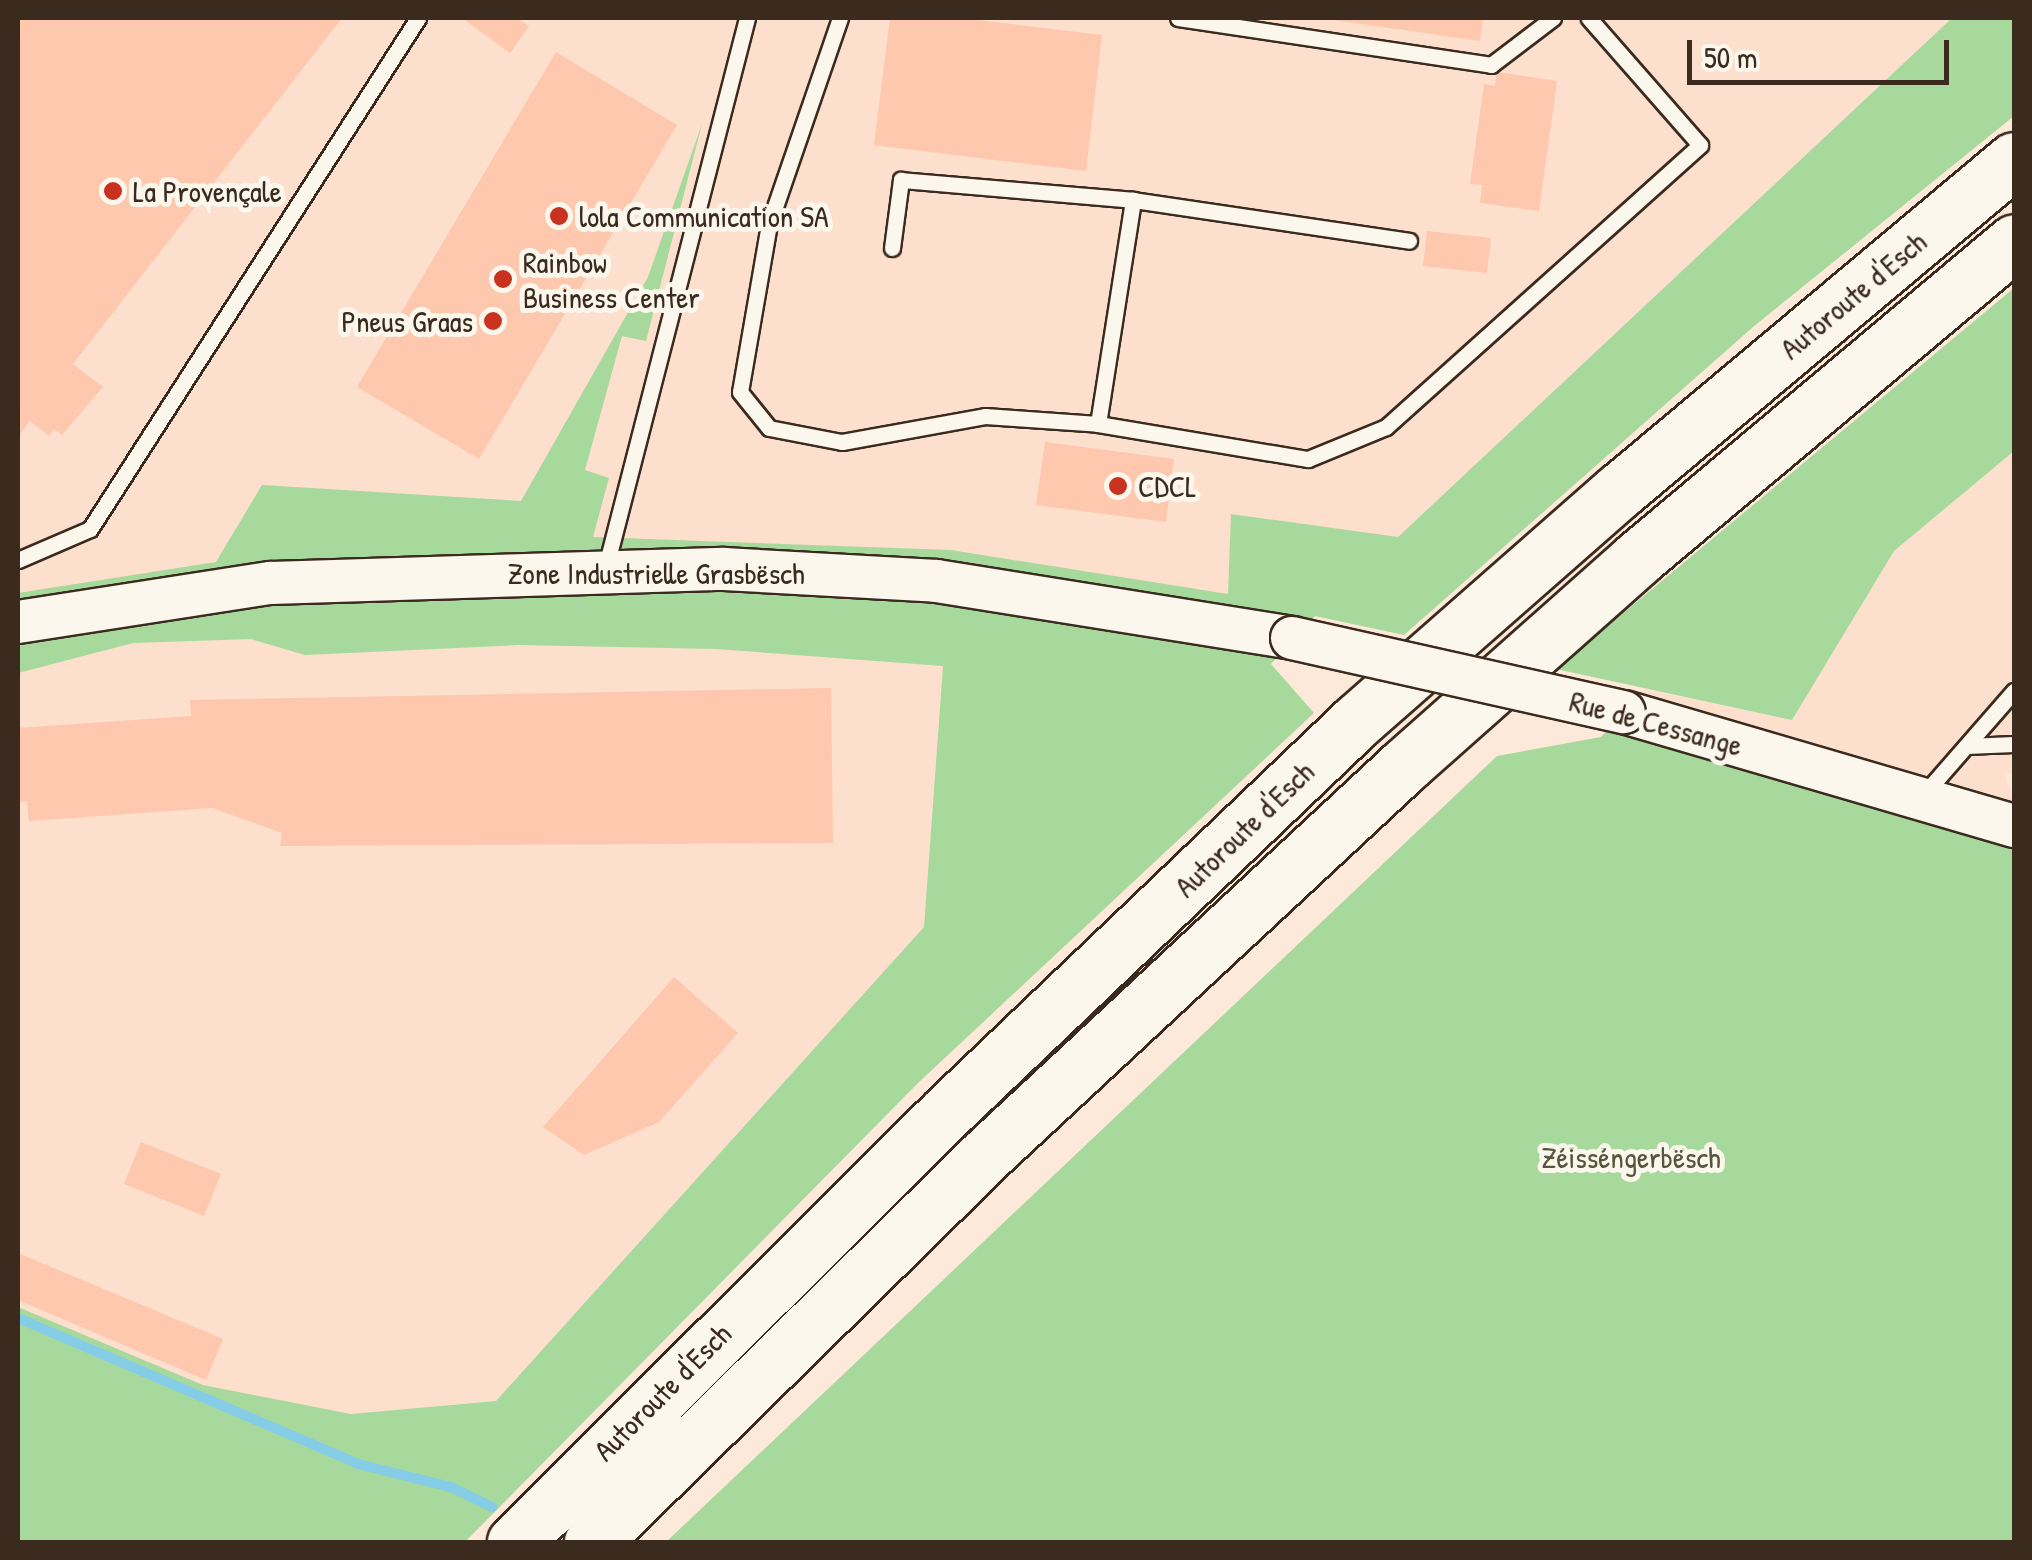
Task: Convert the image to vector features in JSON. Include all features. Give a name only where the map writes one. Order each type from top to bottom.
[{"type":"highway","name":"Autoroute d'Esch","points":[[514,1542],[834,1222],[1357,721],[1619,491],[2014,160]]},
{"type":"highway","name":"Autoroute d'Esch","points":[[592,1542],[989,1152],[1404,766],[1638,558],[2014,242]]},
{"type":"main road","name":"Zone Industrielle Grasbësch","points":[[18,622],[272,583],[724,569],[937,582],[1292,638]]},
{"type":"main road","name":"Rue de Cessange","points":[[1292,638],[1624,712],[2014,826]]},
{"type":"lane","points":[[18,560],[90,529],[418,18]]},
{"type":"lane","points":[[605,570],[747,18]]},
{"type":"lane","points":[[840,18],[768,224],[740,392],[769,428],[842,442],[985,416],[1098,424],[1308,459],[1386,428],[1700,146],[1589,18]]},
{"type":"lane","points":[[1178,18],[1491,66],[1553,18]]},
{"type":"lane","points":[[892,248],[900,180],[1133,200],[1409,241]]},
{"type":"lane","points":[[1098,424],[1133,200]]},
{"type":"lane","points":[[1921,797],[2014,691]]},
{"type":"lane","points":[[1966,746],[2014,744]]},
{"type":"shaded area","points":[[18,18],[1952,18],[1398,537],[1232,514],[1228,594],[951,550],[924,927],[496,1401],[351,1414],[203,1385],[18,1307]]},
{"type":"shaded area","points":[[2014,451],[2014,773],[2004,774],[2014,798],[2014,826],[1624,712],[1645,689],[1792,720],[1894,551]]},
{"type":"green space","points":[[1952,18],[2014,18],[2014,116],[1753,327],[1404,635],[1315,616],[1271,664],[1314,713],[918,1083],[465,1542],[18,1542],[18,1307],[203,1385],[351,1414],[496,1401],[924,927],[943,666],[717,649],[519,645],[305,655],[251,639],[133,643],[18,673],[18,593],[216,562],[262,485],[521,501],[648,277],[702,124],[646,341],[622,336],[585,470],[609,478],[593,537],[951,550],[1228,594],[1231,514],[1398,537]]},
{"type":"green space","points":[[2014,288],[2014,451],[1894,551],[1792,720],[1556,669]]},
{"type":"green space","name":"Zéisséngerbësch","points":[[1624,712],[2014,826],[2014,1542],[666,1542],[1497,756],[1601,737]]},
{"type":"building","name":"La Provençale","points":[[18,18],[342,18],[73,364],[103,387],[62,435],[54,429],[49,436],[30,421],[18,436]]},
{"type":"building","points":[[462,18],[517,18],[529,26],[510,53]]},
{"type":"building","points":[[890,18],[961,18],[1102,35],[1086,171],[874,145]]},
{"type":"building","points":[[1320,18],[1483,18],[1480,41]]},
{"type":"building","name":"Rainbow Business Center","points":[[556,52],[677,125],[479,459],[357,387]]},
{"type":"building","points":[[1497,72],[1557,81],[1539,211],[1480,203],[1482,185],[1470,184],[1484,84],[1495,86]]},
{"type":"building","points":[[1427,231],[1491,238],[1487,273],[1423,266]]},
{"type":"building","points":[[1045,442],[1174,459],[1166,522],[1036,505]]},
{"type":"building","points":[[831,688],[833,843],[280,846],[282,833],[212,808],[29,821],[27,801],[18,802],[18,728],[191,716],[190,700]]},
{"type":"building","points":[[674,977],[738,1033],[659,1122],[584,1155],[543,1127]]},
{"type":"building","points":[[141,1142],[221,1174],[204,1216],[124,1184]]},
{"type":"building","points":[[18,1253],[223,1339],[206,1380],[18,1300]]},
{"type":"waterway","points":[[18,1318],[358,1464],[451,1487],[492,1507]]},
{"type":"place","name":"La Provençale","points":[[113,191]]},
{"type":"place","name":"lola Communication SA","points":[[559,216]]},
{"type":"place","name":"Rainbow Business Center","points":[[503,279]]},
{"type":"place","name":"Pneus Graas","points":[[493,321]]},
{"type":"place","name":"CDCL","points":[[1118,486]]}]
